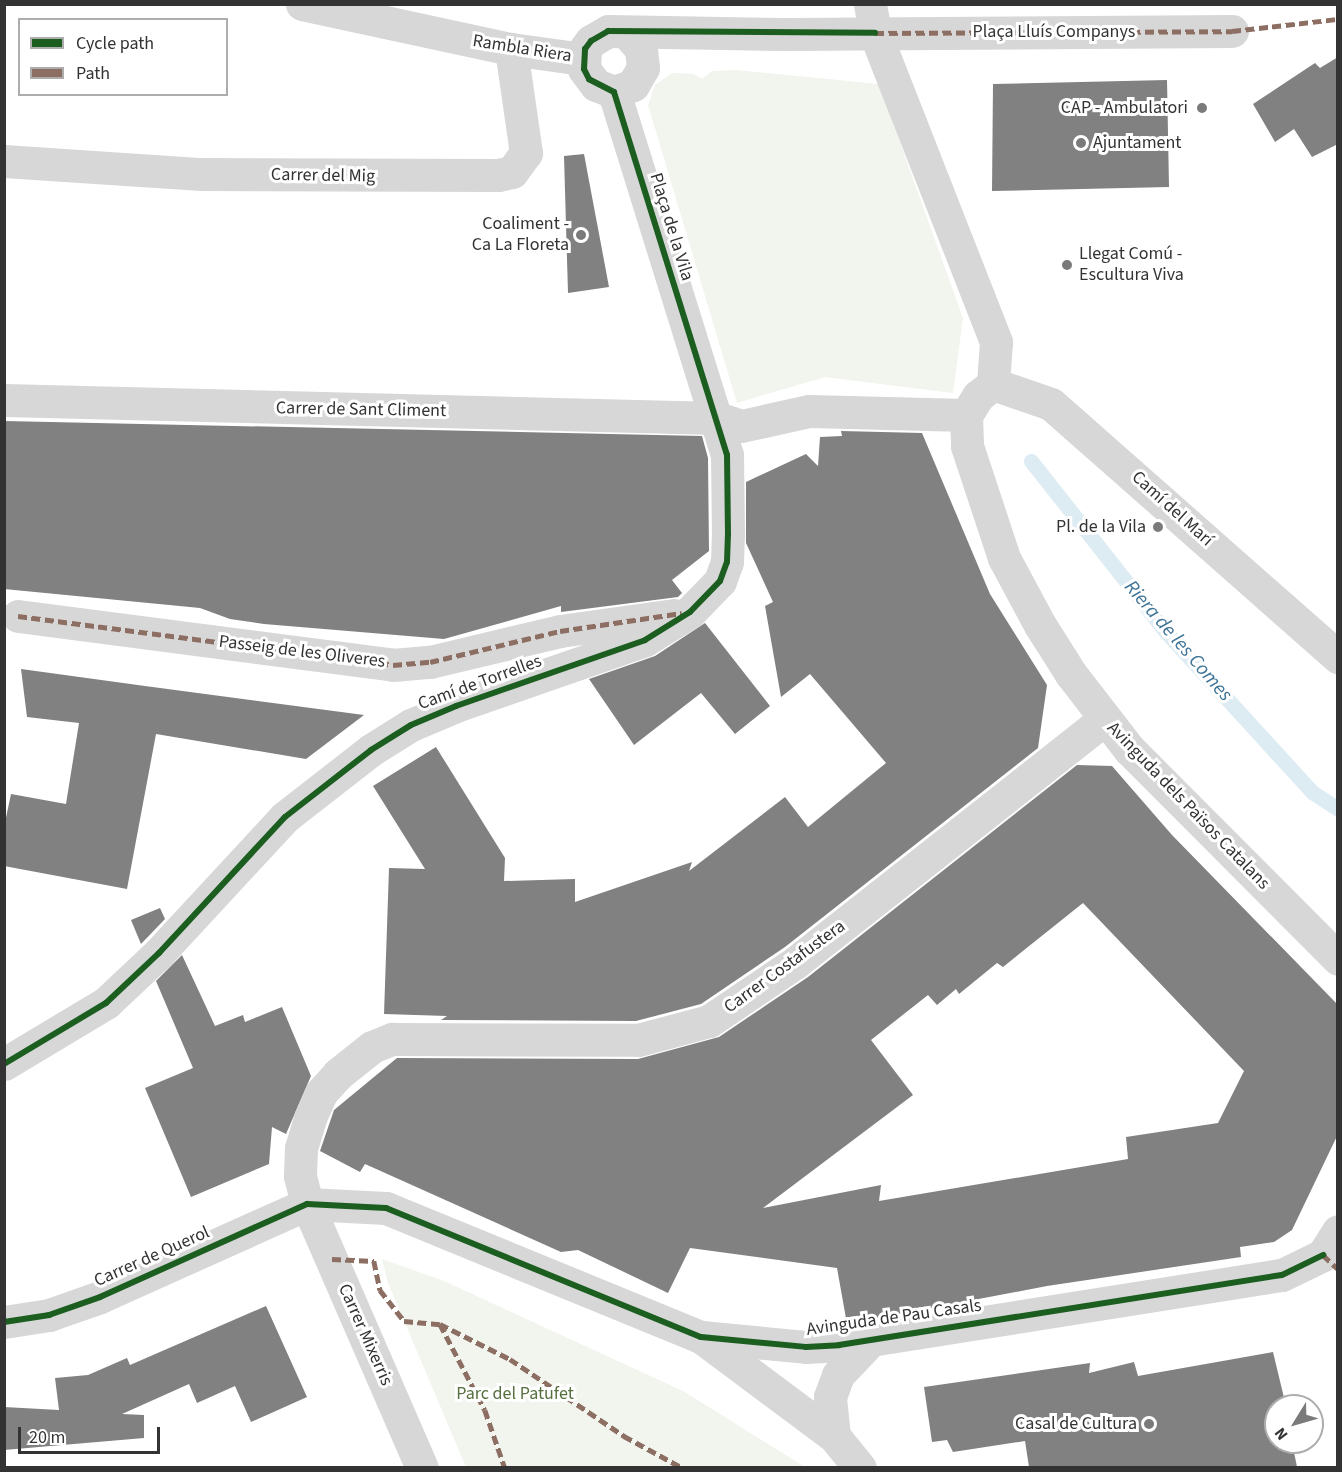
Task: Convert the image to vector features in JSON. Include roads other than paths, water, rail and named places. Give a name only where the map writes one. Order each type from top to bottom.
[{"type":"street","name":"Rambla Riera","points":[[302,4],[512,49],[584,59],[585,49],[599,34],[608,31],[628,34],[872,19]]},
{"type":"street","name":"Plaça Lluís Companys","points":[[872,19],[1232,31]]},
{"type":"street","points":[[717,418],[741,426],[809,411],[966,415],[978,396],[993,384],[996,342],[872,19]]},
{"type":"street","points":[[584,59],[589,79],[614,92],[633,85],[643,68],[641,49],[628,34]]},
{"type":"street","name":"Carrer del Mig","points":[[4,161],[202,174],[498,176],[512,172],[526,153],[512,49]]},
{"type":"street","name":"Plaça de la Vila","points":[[614,92],[717,418]]},
{"type":"street","name":"Camí del Marí","points":[[993,384],[1051,404],[1338,657]]},
{"type":"street","name":"Carrer de Sant Climent","points":[[4,400],[717,418]]},
{"type":"street","name":"Avinguda dels Països Catalans","points":[[966,415],[967,446],[1004,558],[1040,625],[1104,720],[1129,749],[1338,959]]},
{"type":"street","name":"Camí de Torrelles","points":[[4,1064],[106,1003],[159,953],[285,818],[371,750],[420,721],[645,640],[690,612],[720,581],[727,562],[729,478],[717,418]]},
{"type":"street","name":"Passeig de les Oliveres","points":[[18,616],[393,664],[430,662],[560,631],[690,612]]},
{"type":"street","name":"Carrer Costafustera","points":[[307,1204],[300,1176],[301,1148],[309,1118],[321,1093],[353,1059],[372,1047],[392,1039],[423,1037],[638,1040],[709,1021],[796,962],[1104,720]]},
{"type":"street","name":"Carrer de Querol","points":[[4,1322],[48,1315],[100,1297],[307,1204]]},
{"type":"street","name":"Avinguda de Pau Casals","points":[[307,1204],[386,1208],[700,1337],[806,1347],[872,1339],[1282,1275],[1333,1252]]},
{"type":"street","name":"Carrer Mixerris","points":[[307,1204],[422,1467]]},
{"type":"street","points":[[700,1337],[834,1436],[860,1467]]},
{"type":"street","points":[[834,1436],[830,1397],[838,1375],[872,1339]]},
{"type":"waterway","name":"Riera de les Comes","points":[[1031,461],[1166,632],[1312,792],[1338,809]]},
{"type":"place","name":"CAP - Ambulatori","points":[[1202,108]]},
{"type":"place","name":"Ajuntament","points":[[1081,143]]},
{"type":"place","name":"Coaliment - Ca La Floreta","points":[[581,235]]},
{"type":"place","name":"Llegat Comú - Escultura Viva","points":[[1067,265]]},
{"type":"place","name":"Pl. de la Vila","points":[[1158,527]]},
{"type":"place","name":"Casal de Cultura","points":[[1149,1424]]},
{"type":"park label","name":"Parc del Patufet","points":[[515,1394]]}]
